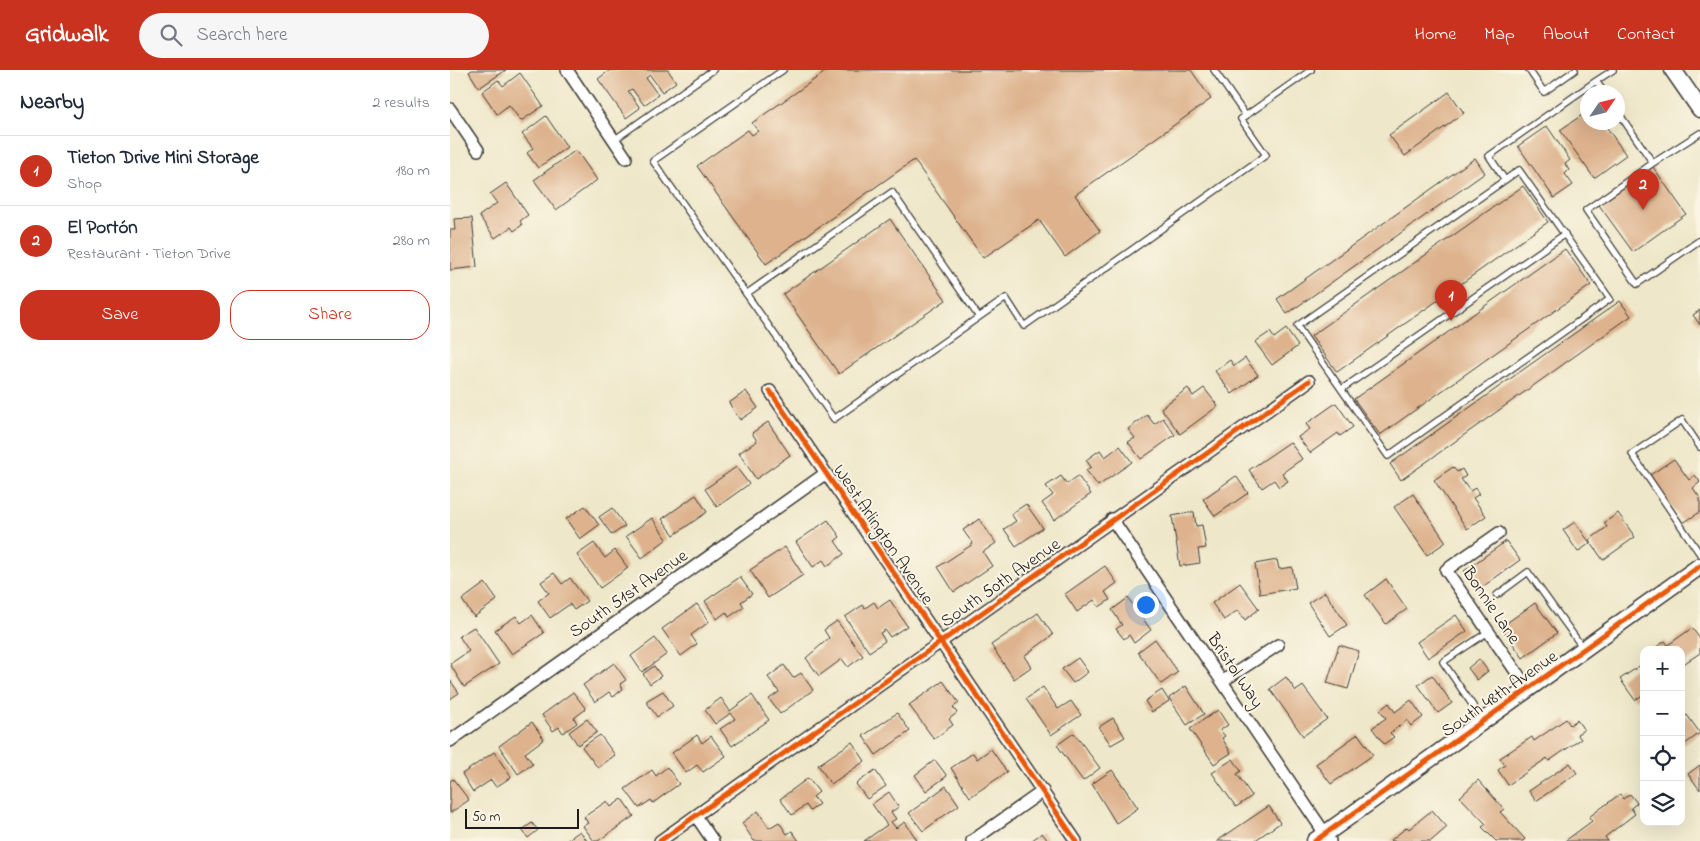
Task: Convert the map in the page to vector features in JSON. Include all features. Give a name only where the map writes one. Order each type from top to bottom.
[{"type":"street","points":[[566,70],[626,158]]},
{"type":"street","points":[[1673,70],[1700,109]]},
{"type":"street","points":[[450,108],[478,150]]},
{"type":"street","name":"South 50th Avenue","points":[[660,841],[1309,381]]},
{"type":"street","name":"West Arlington Avenue","points":[[770,391],[1076,841]]},
{"type":"street","name":"South 51st Avenue","points":[[450,741],[826,473]]},
{"type":"street","name":"Bristol Way","points":[[1112,519],[1223,681],[1324,839]]},
{"type":"street","name":"Bonnie Lane","points":[[1500,533],[1446,570],[1528,690]]},
{"type":"street","name":"South 48th Avenue","points":[[1324,839],[1700,566]]},
{"type":"street","points":[[1223,681],[1278,645]]},
{"type":"street","points":[[972,841],[1042,791]]},
{"type":"street","points":[[696,816],[713,841]]},
{"type":"lane","points":[[614,140],[713,70]]},
{"type":"lane","points":[[783,70],[653,161],[834,419],[1006,298],[1024,326],[1266,155],[1241,119],[1311,70]]},
{"type":"lane","points":[[1214,70],[1246,116]]},
{"type":"lane","points":[[1529,70],[1544,92],[1575,70]]},
{"type":"lane","points":[[1506,180],[1489,156],[1613,70]]},
{"type":"lane","points":[[1596,81],[1599,85]]},
{"type":"lane","points":[[1625,122],[1652,163]]},
{"type":"lane","points":[[1700,133],[1652,163],[1586,210],[1637,284],[1700,240]]},
{"type":"lane","points":[[1519,170],[1565,234],[1610,299],[1388,456],[1297,326],[1519,170]]},
{"type":"lane","points":[[746,294],[892,192],[980,317]]},
{"type":"lane","points":[[1342,389],[1565,234]]},
{"type":"lane","points":[[1700,447],[1682,420],[1632,454],[1700,554]]},
{"type":"lane","points":[[1497,595],[1528,572],[1584,649]]},
{"type":"lane","points":[[1484,721],[1444,662],[1488,632]]},
{"type":"building","points":[[472,70],[506,70],[479,88],[469,72]]},
{"type":"building","points":[[610,70],[668,70],[676,82],[662,92],[650,75],[646,78],[658,95],[644,105],[632,89],[628,91],[640,108],[626,118],[598,79]]},
{"type":"building","points":[[828,70],[1191,70],[1211,99],[1075,195],[1100,231],[1065,257],[1039,220],[983,258],[914,160],[766,264],[697,166],[748,130],[752,135],[758,131],[752,123]]},
{"type":"building","points":[[520,73],[543,106],[521,121],[509,105],[497,114],[482,92],[498,80],[503,86]]},
{"type":"building","points":[[1449,92],[1464,113],[1405,156],[1389,135]]},
{"type":"building","points":[[546,116],[567,147],[538,168],[527,153],[533,148],[522,134]]},
{"type":"building","points":[[1580,116],[1580,130],[1609,130],[1626,155],[1594,178],[1560,130]]},
{"type":"building","points":[[1547,126],[1570,160],[1565,164],[1569,170],[1565,174],[1573,185],[1554,198],[1518,146]]},
{"type":"building","points":[[576,150],[597,180],[556,210],[534,180]]},
{"type":"building","points":[[1475,158],[1485,173],[1287,314],[1277,299]]},
{"type":"building","points":[[1653,167],[1686,214],[1633,252],[1599,205]]},
{"type":"building","points":[[506,183],[528,215],[520,221],[522,225],[514,231],[511,227],[495,238],[479,216],[497,203],[490,194]]},
{"type":"building","points":[[1523,186],[1548,222],[1337,372],[1311,336]]},
{"type":"building","points":[[472,218],[477,267],[450,270],[450,230],[455,230],[454,219]]},
{"type":"building","points":[[890,219],[946,300],[839,374],[783,294]]},
{"type":"building","points":[[1565,249],[1591,285],[1380,435],[1354,399]]},
{"type":"building","points":[[1620,301],[1631,316],[1401,480],[1390,464]]},
{"type":"building","points":[[1700,310],[1700,325],[1693,315]]},
{"type":"building","points":[[1286,329],[1298,346],[1272,365],[1255,342],[1270,332],[1274,338]]},
{"type":"building","points":[[1245,358],[1258,375],[1232,394],[1215,371],[1230,360],[1234,366]]},
{"type":"building","points":[[1188,388],[1193,396],[1204,388],[1218,406],[1180,434],[1161,408]]},
{"type":"building","points":[[746,391],[758,408],[740,420],[729,403]]},
{"type":"building","points":[[1336,403],[1353,427],[1340,436],[1338,433],[1310,453],[1298,437],[1310,429],[1306,424]]},
{"type":"building","points":[[1147,415],[1154,424],[1163,418],[1175,435],[1141,459],[1128,442],[1135,438],[1128,429]]},
{"type":"building","points":[[768,422],[790,455],[756,479],[739,453],[757,441],[752,433]]},
{"type":"building","points":[[1290,442],[1302,459],[1282,473],[1288,481],[1279,487],[1274,480],[1262,488],[1249,470]]},
{"type":"building","points":[[1120,446],[1132,462],[1098,486],[1086,470],[1091,467],[1086,460],[1100,450],[1105,457]]},
{"type":"building","points":[[1674,459],[1689,480],[1695,475],[1700,482],[1693,488],[1700,498],[1700,512],[1683,523],[1650,475]]},
{"type":"building","points":[[736,467],[749,484],[717,507],[705,489]]},
{"type":"building","points":[[1453,467],[1457,472],[1462,469],[1466,476],[1461,479],[1470,491],[1475,488],[1479,494],[1473,498],[1486,516],[1467,529],[1434,480]]},
{"type":"building","points":[[1061,476],[1067,484],[1078,476],[1091,494],[1054,520],[1042,503],[1053,495],[1046,486]]},
{"type":"building","points":[[1236,476],[1248,493],[1215,516],[1203,499]]},
{"type":"building","points":[[1413,494],[1446,542],[1427,555],[1394,507]]},
{"type":"building","points":[[696,495],[707,512],[674,535],[662,519]]},
{"type":"building","points":[[1026,504],[1043,528],[1016,546],[1004,529],[1016,521],[1011,514]]},
{"type":"building","points":[[585,506],[599,525],[580,539],[566,519]]},
{"type":"building","points":[[612,508],[625,526],[612,535],[599,517]]},
{"type":"building","points":[[1194,512],[1196,526],[1202,525],[1206,548],[1198,549],[1200,563],[1180,566],[1172,516]]},
{"type":"building","points":[[1618,513],[1635,537],[1603,560],[1589,540],[1607,527],[1604,523]]},
{"type":"building","points":[[652,518],[667,539],[642,558],[626,536]]},
{"type":"building","points":[[979,519],[996,543],[983,552],[992,566],[954,592],[938,567],[973,544],[963,530]]},
{"type":"building","points":[[828,520],[840,537],[835,541],[844,554],[827,566],[823,560],[813,567],[796,542]]},
{"type":"building","points":[[1575,522],[1590,543],[1578,552],[1563,530]]},
{"type":"building","points":[[1506,541],[1520,560],[1478,590],[1464,571]]},
{"type":"building","points":[[594,543],[605,558],[615,550],[628,568],[600,588],[577,555]]},
{"type":"building","points":[[785,547],[803,575],[768,598],[750,570]]},
{"type":"building","points":[[1277,560],[1279,569],[1292,567],[1296,588],[1260,594],[1255,564]]},
{"type":"building","points":[[1105,566],[1117,583],[1105,592],[1110,600],[1099,607],[1094,600],[1077,612],[1065,594]]},
{"type":"building","points":[[554,573],[562,584],[570,578],[587,601],[574,610],[570,604],[550,618],[538,601],[549,593],[541,582]]},
{"type":"building","points":[[740,577],[752,594],[741,602],[744,607],[729,617],[726,612],[717,619],[705,601]]},
{"type":"building","points":[[1386,579],[1407,609],[1386,624],[1365,595]]},
{"type":"building","points":[[485,583],[497,600],[474,617],[462,600]]},
{"type":"building","points":[[1240,583],[1259,609],[1245,620],[1238,610],[1224,620],[1212,603]]},
{"type":"building","points":[[1325,592],[1347,625],[1330,636],[1308,603]]},
{"type":"building","points":[[1128,598],[1151,630],[1134,643],[1129,635],[1124,639],[1116,629],[1122,625],[1112,610]]},
{"type":"building","points":[[890,600],[907,626],[890,637],[885,630],[880,633],[885,641],[869,652],[845,617],[863,605],[865,608],[874,602],[878,608]]},
{"type":"building","points":[[1535,603],[1557,633],[1523,658],[1501,627]]},
{"type":"building","points":[[697,604],[709,622],[691,635],[697,644],[681,656],[662,629]]},
{"type":"building","points":[[1038,613],[1053,635],[1024,656],[1031,667],[1014,679],[991,645]]},
{"type":"building","points":[[532,615],[544,633],[512,654],[495,630],[516,616],[521,623]]},
{"type":"building","points":[[1456,615],[1467,631],[1428,658],[1417,642]]},
{"type":"building","points":[[837,621],[863,656],[848,667],[842,659],[819,676],[806,658],[829,638],[824,630]]},
{"type":"building","points":[[474,627],[499,664],[464,687],[450,664],[469,651],[459,636]]},
{"type":"building","points":[[1692,628],[1700,639],[1700,653],[1685,663],[1685,646],[1658,646],[1665,641],[1668,645]]},
{"type":"building","points":[[655,638],[667,654],[642,672],[631,656]]},
{"type":"building","points":[[1155,639],[1178,672],[1161,684],[1138,652]]},
{"type":"building","points":[[1339,645],[1359,651],[1348,689],[1327,683]]},
{"type":"building","points":[[1078,658],[1088,672],[1073,683],[1062,669]]},
{"type":"building","points":[[1479,659],[1488,671],[1477,680],[1468,668]]},
{"type":"building","points":[[614,663],[626,680],[620,684],[623,689],[613,697],[609,692],[595,702],[583,685]]},
{"type":"building","points":[[784,665],[793,678],[801,673],[813,690],[780,714],[769,699],[779,692],[768,677]]},
{"type":"building","points":[[654,666],[661,676],[650,684],[643,674]]},
{"type":"building","points":[[1640,666],[1640,697],[1635,700],[1620,679]]},
{"type":"building","points":[[1432,675],[1452,703],[1438,713],[1418,685]]},
{"type":"building","points":[[1286,677],[1296,691],[1303,686],[1327,719],[1303,736],[1270,689]]},
{"type":"building","points":[[450,680],[459,693],[450,699]]},
{"type":"building","points":[[943,681],[959,703],[953,707],[957,713],[949,719],[953,725],[934,739],[909,705]]},
{"type":"building","points":[[1186,686],[1204,714],[1187,725],[1169,698]]},
{"type":"building","points":[[1043,687],[1058,709],[1071,701],[1081,715],[1051,735],[1026,699]]},
{"type":"building","points":[[1162,690],[1169,701],[1152,712],[1145,701]]},
{"type":"building","points":[[663,691],[673,706],[657,717],[646,701]]},
{"type":"building","points":[[573,692],[586,709],[574,718],[577,723],[563,733],[559,727],[553,731],[542,715]]},
{"type":"building","points":[[752,695],[769,720],[732,746],[720,729],[735,719],[731,713],[715,724],[705,710],[721,698],[730,711]]},
{"type":"building","points":[[1411,700],[1423,717],[1411,726],[1407,720],[1390,733],[1394,737],[1384,744],[1372,728],[1386,718],[1380,710],[1389,703],[1395,712]]},
{"type":"building","points":[[1218,710],[1228,725],[1220,730],[1225,736],[1222,738],[1231,753],[1214,764],[1190,729]]},
{"type":"building","points":[[897,713],[910,731],[876,755],[863,736]]},
{"type":"building","points":[[1687,715],[1700,733],[1685,744],[1685,716]]},
{"type":"building","points":[[1113,718],[1125,737],[1111,745],[1099,727]]},
{"type":"building","points":[[587,719],[597,732],[578,745],[569,732]]},
{"type":"building","points":[[1566,719],[1570,725],[1577,720],[1584,730],[1577,734],[1581,739],[1549,761],[1547,758],[1508,785],[1498,770],[1505,765],[1500,758],[1532,737],[1534,741]]},
{"type":"building","points":[[532,722],[544,739],[525,753],[533,764],[518,774],[499,746]]},
{"type":"building","points":[[1074,733],[1100,768],[1083,781],[1057,745]]},
{"type":"building","points":[[1358,734],[1373,755],[1331,784],[1316,764]]},
{"type":"building","points":[[600,735],[615,755],[598,768],[582,747]]},
{"type":"building","points":[[697,735],[702,743],[711,736],[726,756],[703,772],[697,765],[686,773],[672,753]]},
{"type":"building","points":[[852,742],[865,761],[831,784],[818,765]]},
{"type":"building","points":[[991,749],[1007,772],[970,797],[951,768],[973,753],[977,759]]},
{"type":"building","points":[[494,752],[511,777],[496,787],[491,780],[473,792],[462,774]]},
{"type":"building","points":[[1233,759],[1241,771],[1237,774],[1252,796],[1236,807],[1212,773]]},
{"type":"building","points":[[935,760],[947,776],[926,791],[915,775]]},
{"type":"building","points":[[1570,763],[1577,773],[1536,801],[1529,791]]},
{"type":"building","points":[[1700,765],[1700,790],[1688,774]]},
{"type":"building","points":[[667,767],[679,784],[653,803],[651,800],[639,808],[625,789],[652,770],[656,776]]},
{"type":"building","points":[[875,770],[886,786],[867,799],[856,784]]},
{"type":"building","points":[[1112,770],[1138,808],[1116,823],[1092,784]]},
{"type":"building","points":[[808,778],[819,792],[813,797],[819,804],[810,811],[806,805],[792,815],[780,799]]},
{"type":"building","points":[[453,779],[469,800],[450,813],[450,781]]},
{"type":"building","points":[[1478,780],[1504,809],[1500,812],[1525,839],[1523,841],[1496,841],[1482,827],[1486,824],[1460,797]]},
{"type":"building","points":[[946,786],[959,805],[923,831],[909,813]]},
{"type":"building","points":[[889,792],[899,807],[891,812],[896,819],[891,822],[896,828],[905,822],[916,841],[864,841],[887,825],[872,804]]},
{"type":"building","points":[[1620,794],[1623,799],[1630,794],[1637,803],[1631,808],[1635,814],[1605,837],[1608,841],[1565,841],[1592,821],[1589,817]]},
{"type":"building","points":[[622,799],[634,816],[598,841],[594,841],[583,826],[588,823],[584,817],[607,801],[611,807]]},
{"type":"building","points":[[1269,806],[1280,823],[1254,841],[1217,841]]},
{"type":"building","points":[[1432,810],[1447,827],[1431,841],[1390,841],[1407,827],[1409,829]]},
{"type":"building","points":[[758,811],[769,828],[779,822],[787,834],[792,831],[799,841],[754,841],[742,823]]},
{"type":"building","points":[[532,823],[538,830],[528,838],[522,830]]},
{"type":"building","points":[[580,831],[587,841],[566,841]]},
{"type":"building","points":[[1042,833],[1048,841],[1031,841]]},
{"type":"cycle path","points":[[660,841],[1309,381]]},
{"type":"cycle path","points":[[770,391],[1076,841]]},
{"type":"cycle path","points":[[1315,841],[1700,566]]},
{"type":"place","name":"El Portón","points":[[1643,210]]},
{"type":"place","name":"Tieton Drive Mini Storage","points":[[1451,321]]}]
